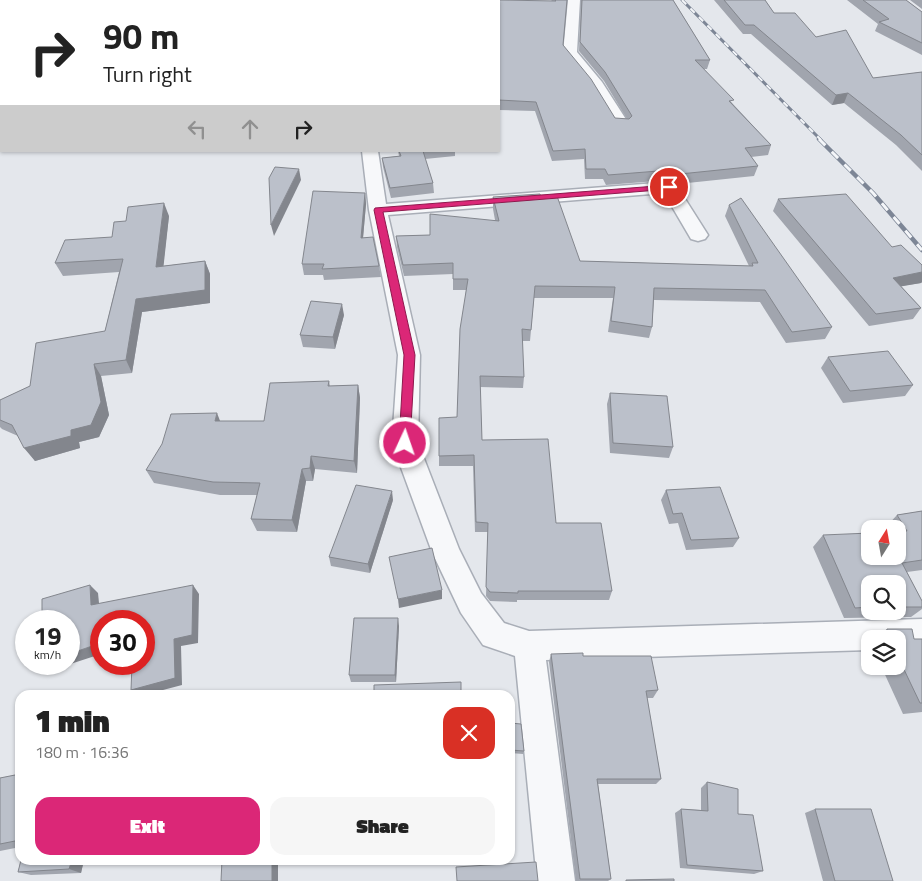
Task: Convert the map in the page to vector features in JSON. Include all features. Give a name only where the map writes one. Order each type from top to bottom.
[{"type":"street","points":[[574,0],[570,53],[597,85],[621,124]]},
{"type":"street","points":[[370,152],[378,210],[409,355],[405,443],[446,552],[471,603],[494,635],[529,646],[922,634]]},
{"type":"street","points":[[378,210],[669,187],[698,235]]},
{"type":"street","points":[[529,646],[556,881]]},
{"type":"building","points":[[500,0],[567,0],[563,45],[591,79],[615,118],[629,119],[632,116],[605,72],[580,42],[582,0],[673,0],[710,60],[695,60],[734,100],[729,101],[771,145],[745,148],[758,166],[680,174],[671,170],[608,175],[605,169],[586,169],[585,149],[553,151],[536,102],[500,100]]},
{"type":"building","points":[[724,0],[765,0],[774,13],[795,13],[816,37],[846,30],[873,78],[922,72],[922,155],[901,135],[848,93],[836,95],[754,25],[745,25]]},
{"type":"building","points":[[863,0],[906,0],[922,12],[922,43],[879,22],[889,19]]},
{"type":"building","points":[[399,152],[423,152],[433,183],[390,188],[382,158],[401,156]]},
{"type":"building","points":[[275,167],[299,169],[271,225],[269,178]]},
{"type":"building","points":[[313,191],[365,193],[361,238],[373,237],[379,266],[322,269],[324,264],[302,264]]},
{"type":"building","points":[[540,194],[541,197],[557,196],[580,261],[753,266],[752,263],[758,263],[729,205],[741,198],[832,327],[792,332],[765,290],[654,288],[652,327],[611,321],[615,287],[535,286],[531,330],[522,329],[524,377],[480,376],[482,440],[548,439],[556,523],[601,523],[612,591],[518,591],[518,593],[490,592],[486,587],[488,523],[476,522],[474,455],[439,456],[439,418],[457,417],[460,329],[468,279],[453,279],[453,263],[403,265],[396,236],[430,235],[430,214],[499,221],[493,197]]},
{"type":"building","points":[[846,194],[892,247],[901,245],[922,265],[922,272],[893,278],[921,308],[876,314],[778,199]]},
{"type":"building","points":[[164,203],[156,267],[205,261],[205,290],[136,299],[126,360],[94,364],[101,402],[91,425],[71,430],[71,436],[24,448],[12,425],[0,420],[0,400],[30,386],[36,343],[105,331],[123,259],[55,263],[65,240],[112,237],[114,222],[126,221],[128,207]]},
{"type":"building","points":[[311,301],[342,304],[333,337],[300,335]]},
{"type":"building","points":[[888,351],[913,385],[850,391],[828,357]]},
{"type":"building","points":[[329,381],[328,386],[358,385],[354,461],[311,456],[310,468],[302,469],[292,520],[251,519],[260,483],[213,482],[146,470],[162,444],[171,414],[217,413],[215,421],[264,421],[270,383]]},
{"type":"building","points":[[610,393],[667,396],[673,447],[613,443]]},
{"type":"building","points":[[356,485],[392,491],[368,564],[329,557]]},
{"type":"building","points":[[720,487],[739,538],[691,540],[682,513],[673,514],[666,490]]},
{"type":"building","points":[[922,511],[922,560],[906,562],[906,520],[900,520],[897,515]]},
{"type":"building","points":[[861,533],[861,565],[903,565],[922,601],[922,607],[906,607],[906,575],[861,575],[861,608],[855,608],[823,535]]},
{"type":"building","points":[[432,548],[442,590],[398,599],[389,557]]},
{"type":"building","points":[[90,585],[91,605],[193,585],[192,635],[174,639],[175,678],[131,690],[132,675],[155,675],[155,610],[90,610],[90,647],[80,650],[80,610],[42,610],[42,599]]},
{"type":"building","points":[[354,618],[398,618],[395,675],[349,675]]},
{"type":"building","points":[[912,629],[914,639],[922,639],[922,703],[920,703],[906,674],[906,630],[887,630]]},
{"type":"building","points":[[583,653],[583,656],[651,656],[658,690],[646,691],[661,779],[597,779],[611,879],[580,879],[551,654]]},
{"type":"building","points":[[461,682],[461,690],[374,690],[374,685]]},
{"type":"building","points":[[515,723],[521,724],[524,751],[515,750]]},
{"type":"building","points":[[15,775],[15,841],[0,844],[0,778]]},
{"type":"building","points":[[707,782],[738,789],[738,814],[753,815],[763,871],[687,865],[681,809],[708,811]]},
{"type":"building","points":[[815,809],[871,809],[893,881],[835,881]]},
{"type":"building","points":[[536,862],[538,881],[457,881],[456,867],[515,865],[515,863]]},
{"type":"building","points":[[20,865],[70,865],[69,869],[18,872]]},
{"type":"building","points":[[222,865],[272,865],[272,881],[221,881]]},
{"type":"building","points":[[674,879],[674,881],[626,881],[626,880]]},
{"type":"railway","points":[[682,0],[821,140]]},
{"type":"railway","points":[[819,139],[873,193],[922,250]]},
{"type":"route","points":[[405,443],[409,355],[378,210],[669,187]]}]
